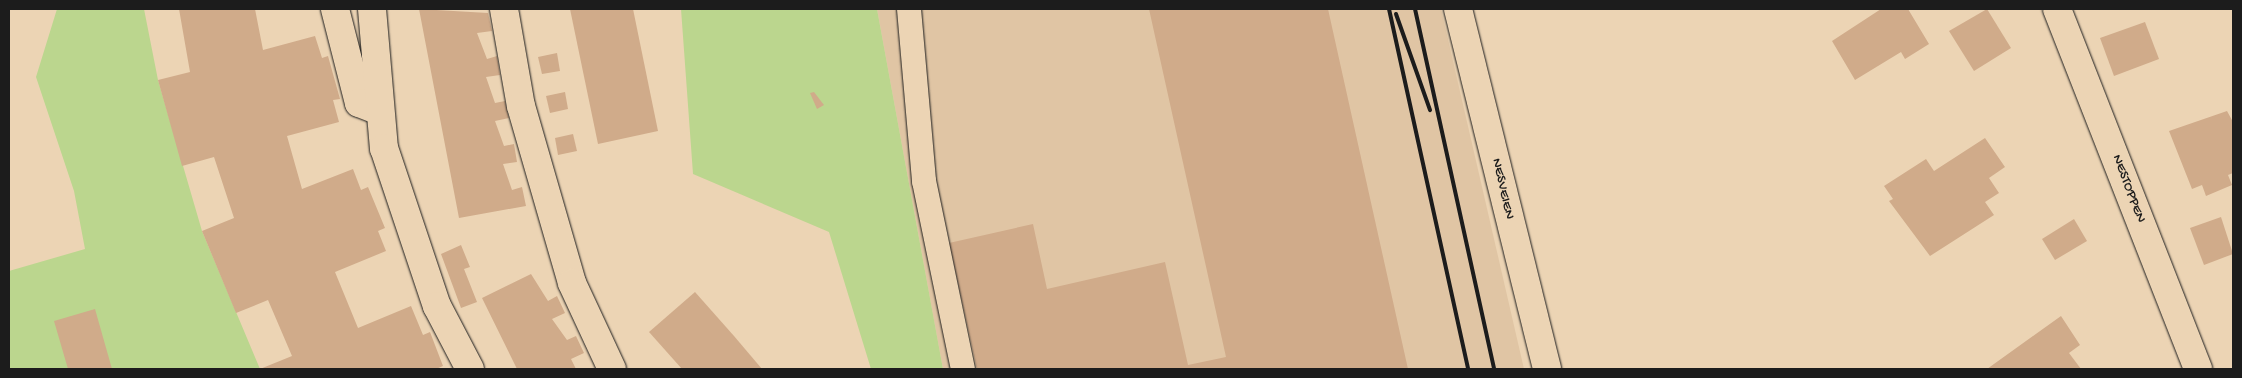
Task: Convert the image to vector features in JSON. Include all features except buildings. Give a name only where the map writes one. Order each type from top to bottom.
[{"type":"street","points":[[335,9],[359,103],[380,111]]},
{"type":"street","points":[[372,9],[384,148],[437,306],[470,369]]},
{"type":"street","points":[[504,9],[521,106],[572,283],[612,369]]},
{"type":"street","name":"NESVEIEN","points":[[1458,9],[1547,369]]},
{"type":"street","name":"NESTOPPEN","points":[[2056,9],[2198,369]]},
{"type":"lane","points":[[909,9],[924,181],[963,369]]},
{"type":"shaded area","points":[[877,9],[1441,9],[1524,369],[943,369]]},
{"type":"green space","points":[[57,9],[144,9],[158,80],[202,231],[260,369],[9,369],[9,271],[85,249],[74,191],[36,77]]},
{"type":"green space","points":[[681,9],[877,9],[943,369],[871,369],[829,232],[693,174]]},
{"type":"railway","points":[[1389,9],[1468,369]]},
{"type":"railway","points":[[1415,9],[1494,369]]},
{"type":"railway","points":[[1396,14],[1430,110]]}]
